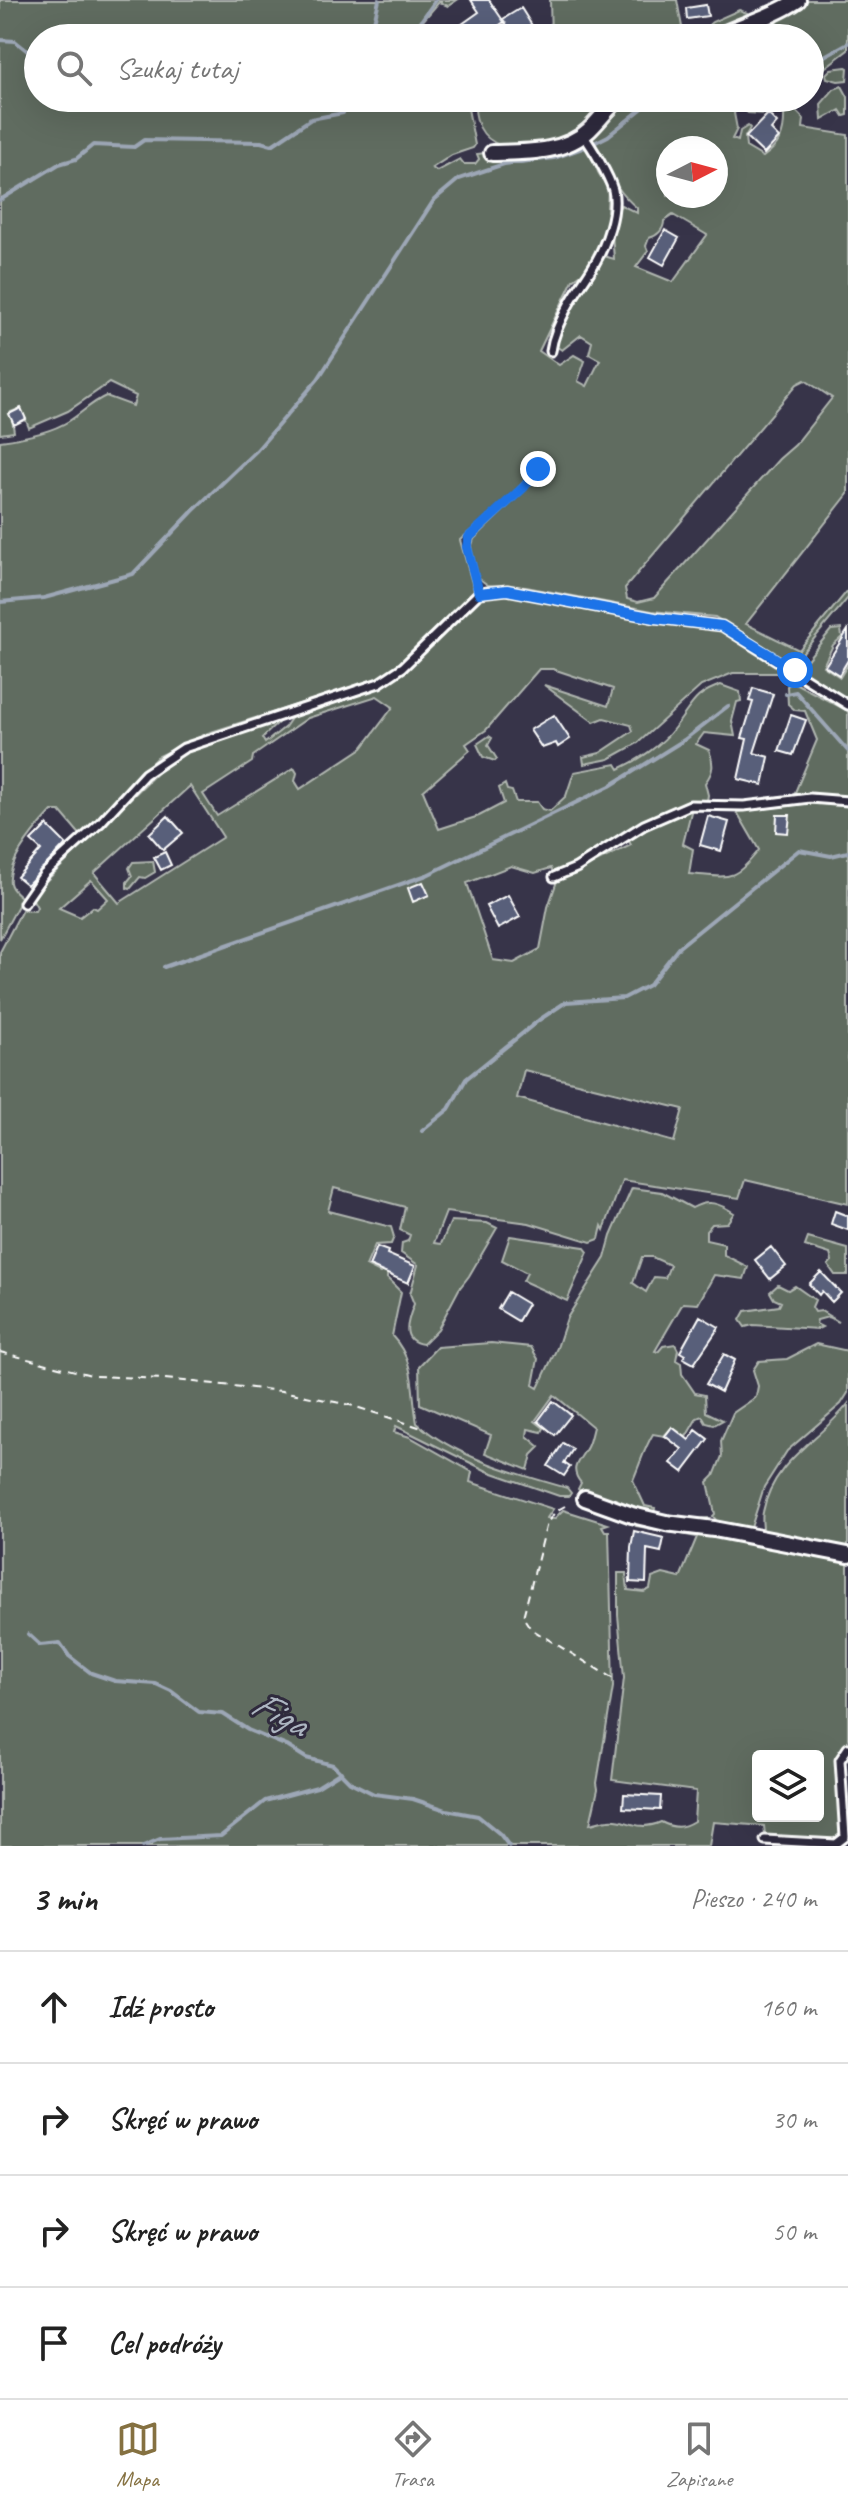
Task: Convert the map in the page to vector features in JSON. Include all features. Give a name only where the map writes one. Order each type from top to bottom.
[{"type":"street","points":[[743,24],[787,8],[798,0]]},
{"type":"street","points":[[492,153],[558,147],[583,135],[606,112]]},
{"type":"street","points":[[585,1498],[666,1523],[714,1529],[848,1555]]},
{"type":"lane","points":[[551,351],[552,339],[574,291],[595,263],[606,239],[612,213],[613,191],[594,150],[583,135]]},
{"type":"lane","points":[[24,903],[44,874],[100,823],[145,774],[184,748],[379,683],[403,667],[479,593],[507,590],[655,618],[722,626],[848,705]]},
{"type":"lane","points":[[554,877],[576,868],[644,825],[690,805],[744,806],[810,798],[848,801]]},
{"type":"lane","points":[[765,1840],[836,1844],[843,1840],[840,1760],[848,1748]]},
{"type":"path","points":[[479,593],[467,547],[469,537],[524,487],[538,469],[549,475]]},
{"type":"path","points":[[0,1352],[95,1376],[165,1379],[282,1391],[350,1405],[425,1429]]},
{"type":"path","points":[[565,1506],[556,1511],[547,1523],[523,1617],[531,1629],[617,1681]]},
{"type":"green space","points":[[0,0],[457,0],[448,6],[439,2],[422,24],[24,24],[24,112],[469,112],[475,145],[432,168],[437,171],[460,159],[464,164],[475,164],[479,159],[477,154],[581,141],[588,144],[608,189],[607,211],[610,212],[600,249],[587,270],[573,280],[539,351],[559,365],[574,355],[585,361],[578,381],[587,386],[600,360],[589,354],[592,342],[581,335],[562,350],[557,347],[568,313],[604,256],[614,259],[612,231],[617,211],[621,205],[637,213],[637,208],[620,190],[588,137],[613,112],[735,112],[737,129],[732,139],[738,141],[740,131],[748,126],[746,147],[763,157],[780,138],[786,112],[797,112],[804,119],[803,128],[848,135],[848,494],[746,624],[799,650],[848,590],[848,598],[793,664],[715,617],[652,611],[526,587],[488,585],[478,578],[471,548],[474,539],[538,477],[550,481],[554,472],[537,462],[513,495],[460,540],[474,590],[393,669],[375,680],[208,733],[157,757],[82,837],[60,811],[52,811],[25,844],[13,865],[11,885],[22,898],[0,939],[0,441],[53,429],[106,396],[133,406],[136,396],[109,383],[68,411],[29,428],[21,408],[11,412],[14,432],[0,434]],"holes":[[[673,215],[707,235],[673,282],[636,267],[648,251],[649,238],[660,232],[664,221]],[[805,380],[832,398],[795,445],[654,598],[638,602],[627,599],[625,588],[797,384]]]},
{"type":"green space","points":[[550,0],[677,0],[681,24],[551,24]]},
{"type":"green space","points":[[806,0],[848,0],[848,50],[824,68],[824,24],[756,24]]},
{"type":"green space","points":[[739,10],[750,14],[730,24],[710,24]]},
{"type":"green space","points":[[846,67],[847,80],[827,78],[826,74],[831,69]]},
{"type":"green space","points":[[842,86],[848,97],[848,115],[844,116],[840,110],[822,120],[824,101],[834,89]]},
{"type":"green space","points":[[476,112],[602,112],[579,133],[527,148],[495,143],[484,134]]},
{"type":"green space","points":[[503,592],[720,628],[789,670],[787,673],[733,673],[701,686],[638,743],[609,759],[584,764],[583,757],[600,753],[633,731],[631,725],[604,718],[594,722],[544,685],[608,706],[613,689],[553,669],[539,669],[486,730],[466,744],[470,750],[423,791],[439,829],[479,816],[504,803],[499,788],[505,784],[516,802],[537,802],[542,809],[550,811],[566,796],[574,772],[616,764],[619,769],[650,751],[664,740],[704,692],[721,685],[740,692],[741,701],[737,702],[732,721],[735,736],[704,733],[696,744],[709,750],[712,759],[712,771],[705,783],[707,801],[690,803],[554,874],[551,868],[535,873],[511,866],[467,883],[493,960],[514,963],[540,949],[548,907],[557,881],[631,845],[629,841],[668,816],[692,808],[683,844],[693,849],[689,874],[729,876],[743,868],[759,850],[737,812],[810,803],[848,803],[848,1204],[745,1180],[739,1198],[622,1180],[604,1230],[602,1226],[599,1239],[591,1242],[529,1223],[446,1212],[434,1243],[441,1244],[451,1221],[487,1223],[497,1228],[438,1329],[423,1344],[411,1339],[407,1329],[414,1304],[410,1294],[418,1265],[401,1253],[402,1243],[408,1241],[410,1235],[400,1230],[405,1207],[334,1188],[328,1211],[391,1227],[394,1237],[391,1244],[375,1245],[366,1266],[380,1273],[388,1266],[387,1278],[401,1292],[392,1336],[409,1366],[417,1423],[469,1455],[508,1471],[567,1488],[571,1493],[569,1496],[559,1496],[487,1471],[396,1426],[394,1432],[410,1437],[472,1472],[470,1482],[553,1509],[547,1518],[554,1519],[563,1510],[608,1524],[602,1526],[609,1531],[613,1687],[590,1824],[615,1820],[645,1826],[661,1822],[677,1827],[694,1821],[696,1791],[612,1780],[624,1678],[618,1573],[626,1573],[628,1590],[644,1592],[650,1589],[652,1578],[663,1574],[680,1578],[697,1537],[636,1526],[639,1520],[848,1558],[848,1745],[838,1761],[842,1839],[829,1841],[765,1835],[764,1826],[713,1822],[709,1846],[0,1846],[0,952],[22,910],[35,911],[37,907],[32,898],[41,886],[170,760],[191,748],[282,719],[262,738],[265,743],[285,727],[294,714],[365,692],[386,683],[408,667],[480,596]],"holes":[[[377,696],[393,707],[362,748],[300,789],[295,781],[297,773],[294,768],[217,816],[203,794],[252,762],[253,756],[308,718]],[[190,786],[223,837],[119,903],[94,873]],[[91,880],[108,899],[97,909],[93,907],[80,917],[59,908]],[[524,1070],[683,1109],[674,1142],[517,1098]]]},
{"type":"green space","points":[[841,629],[842,637],[833,645],[823,666],[840,677],[848,664],[848,700],[804,671],[805,662],[831,630]]},
{"type":"green space","points":[[793,682],[848,711],[848,797],[793,797],[817,740],[805,711],[795,710],[788,704],[787,686]]},
{"type":"green space","points":[[489,736],[492,738],[488,745],[497,759],[495,761],[483,757],[477,744]]},
{"type":"green space","points":[[153,861],[155,872],[145,878],[140,877],[130,889],[127,888],[132,876],[129,868],[133,862]]},
{"type":"green space","points":[[632,1188],[662,1192],[692,1208],[713,1203],[734,1213],[727,1223],[712,1224],[706,1231],[706,1240],[724,1244],[724,1255],[748,1267],[744,1279],[714,1275],[698,1304],[683,1303],[655,1351],[675,1344],[678,1350],[676,1360],[681,1363],[682,1374],[695,1393],[705,1395],[706,1412],[723,1420],[714,1425],[706,1423],[702,1416],[697,1418],[686,1437],[672,1427],[664,1436],[653,1434],[633,1480],[645,1506],[655,1508],[654,1514],[685,1520],[708,1518],[711,1526],[654,1517],[578,1489],[581,1483],[575,1468],[588,1445],[593,1427],[554,1395],[535,1421],[544,1428],[542,1432],[528,1429],[527,1436],[540,1447],[532,1455],[528,1470],[485,1453],[491,1435],[420,1404],[419,1366],[437,1347],[491,1343],[531,1347],[538,1359],[533,1385],[538,1388],[567,1318],[605,1258]],"holes":[[[642,1257],[652,1257],[670,1265],[665,1278],[654,1277],[646,1292],[633,1283]]]},
{"type":"green space","points":[[510,1236],[584,1247],[588,1252],[567,1301],[523,1281],[527,1273],[502,1260]]},
{"type":"green space","points":[[808,1238],[848,1249],[848,1275],[835,1275],[828,1265],[832,1261],[830,1254],[805,1246]]},
{"type":"green space","points":[[778,1285],[788,1290],[795,1286],[815,1300],[812,1307],[815,1312],[821,1311],[839,1322],[828,1317],[817,1320],[816,1324],[822,1327],[818,1329],[745,1327],[740,1320],[745,1311],[779,1306],[781,1302],[774,1299],[770,1292]]},
{"type":"green space","points":[[816,1344],[848,1351],[848,1393],[841,1404],[787,1451],[764,1487],[749,1534],[719,1524],[713,1516],[708,1482],[714,1476],[722,1456],[721,1441],[733,1413],[756,1397],[758,1386],[753,1370],[759,1361],[787,1359]]},
{"type":"green space","points":[[848,1404],[848,1552],[763,1537],[763,1512],[776,1479],[786,1465]]},
{"type":"building","points":[[471,0],[489,0],[504,22],[462,24],[479,12]]},
{"type":"building","points":[[706,5],[708,16],[687,19],[686,8]]},
{"type":"building","points":[[521,8],[531,24],[506,24],[503,19]]},
{"type":"building","points":[[768,114],[777,123],[771,130],[779,138],[764,154],[746,137]]},
{"type":"building","points":[[665,230],[679,238],[664,265],[650,257]]},
{"type":"building","points":[[21,408],[26,419],[14,425],[9,414]]},
{"type":"building","points":[[848,630],[848,660],[839,675],[825,666]]},
{"type":"building","points":[[753,688],[773,694],[754,753],[769,757],[763,785],[738,779],[747,739],[742,738],[753,702],[749,701]]},
{"type":"building","points":[[554,715],[570,739],[558,747],[556,743],[542,748],[530,730]]},
{"type":"building","points":[[791,715],[806,720],[793,755],[779,751]]},
{"type":"building","points":[[777,815],[790,815],[788,833],[776,832]]},
{"type":"building","points":[[168,816],[183,833],[163,850],[149,834]]},
{"type":"building","points":[[708,816],[729,822],[721,851],[700,845]]},
{"type":"building","points":[[47,825],[66,844],[27,885],[17,877],[41,850],[31,841]]},
{"type":"building","points":[[165,852],[171,865],[161,870],[154,857]]},
{"type":"building","points":[[423,882],[429,895],[413,902],[408,888]]},
{"type":"building","points":[[508,895],[520,917],[498,929],[486,906]]},
{"type":"building","points":[[835,1211],[848,1216],[848,1230],[831,1224]]},
{"type":"building","points":[[377,1247],[415,1266],[408,1283],[369,1266]]},
{"type":"building","points":[[771,1247],[786,1266],[770,1279],[755,1260]]},
{"type":"building","points":[[821,1272],[841,1293],[832,1302],[822,1291],[819,1295],[809,1284]]},
{"type":"building","points":[[508,1292],[528,1304],[518,1321],[498,1309]]},
{"type":"building","points":[[700,1316],[719,1327],[694,1364],[683,1358],[685,1355],[680,1352]]},
{"type":"building","points":[[724,1354],[735,1360],[721,1392],[706,1384]]},
{"type":"building","points":[[553,1401],[571,1415],[555,1435],[538,1421]]},
{"type":"building","points":[[672,1427],[689,1440],[696,1430],[708,1439],[683,1472],[671,1463],[682,1449],[665,1436]]},
{"type":"building","points":[[563,1443],[573,1449],[564,1463],[570,1467],[564,1476],[548,1466]]},
{"type":"building","points":[[634,1531],[664,1538],[661,1552],[647,1549],[646,1583],[630,1582]]},
{"type":"building","points":[[624,1794],[661,1796],[660,1810],[623,1808]]},
{"type":"waterway","points":[[374,24],[379,0]]},
{"type":"waterway","points":[[419,24],[436,0]]},
{"type":"waterway","points":[[0,40],[15,41],[24,48]]},
{"type":"waterway","points":[[824,56],[848,43]]},
{"type":"waterway","points":[[0,200],[59,164],[76,159],[93,145],[134,147],[144,140],[261,142],[272,145],[311,119],[343,112]]},
{"type":"waterway","points":[[594,143],[638,112]]},
{"type":"waterway","points":[[0,602],[44,598],[133,574],[257,450],[318,379],[434,200],[459,179],[504,164],[554,158],[588,146]]},
{"type":"waterway","points":[[786,694],[796,692],[848,751]]},
{"type":"waterway","points":[[164,967],[427,875],[610,786],[684,740],[728,706]]},
{"type":"waterway","points":[[422,1131],[449,1109],[466,1079],[566,1002],[624,998],[649,985],[679,947],[799,850],[831,856],[848,852]]},
{"type":"waterway","name":"Figa","points":[[28,1634],[40,1645],[60,1643],[69,1656],[91,1673],[115,1681],[156,1684],[199,1712],[223,1714],[248,1730],[287,1746],[306,1758],[333,1765],[350,1782],[374,1794],[413,1799],[478,1816],[509,1846]]},
{"type":"waterway","points":[[143,1846],[160,1839],[221,1836],[265,1801],[317,1787],[341,1772]]},
{"type":"route","points":[[538,469],[524,487],[469,537],[467,547],[479,593],[507,590],[655,618],[722,626],[795,670]]}]
